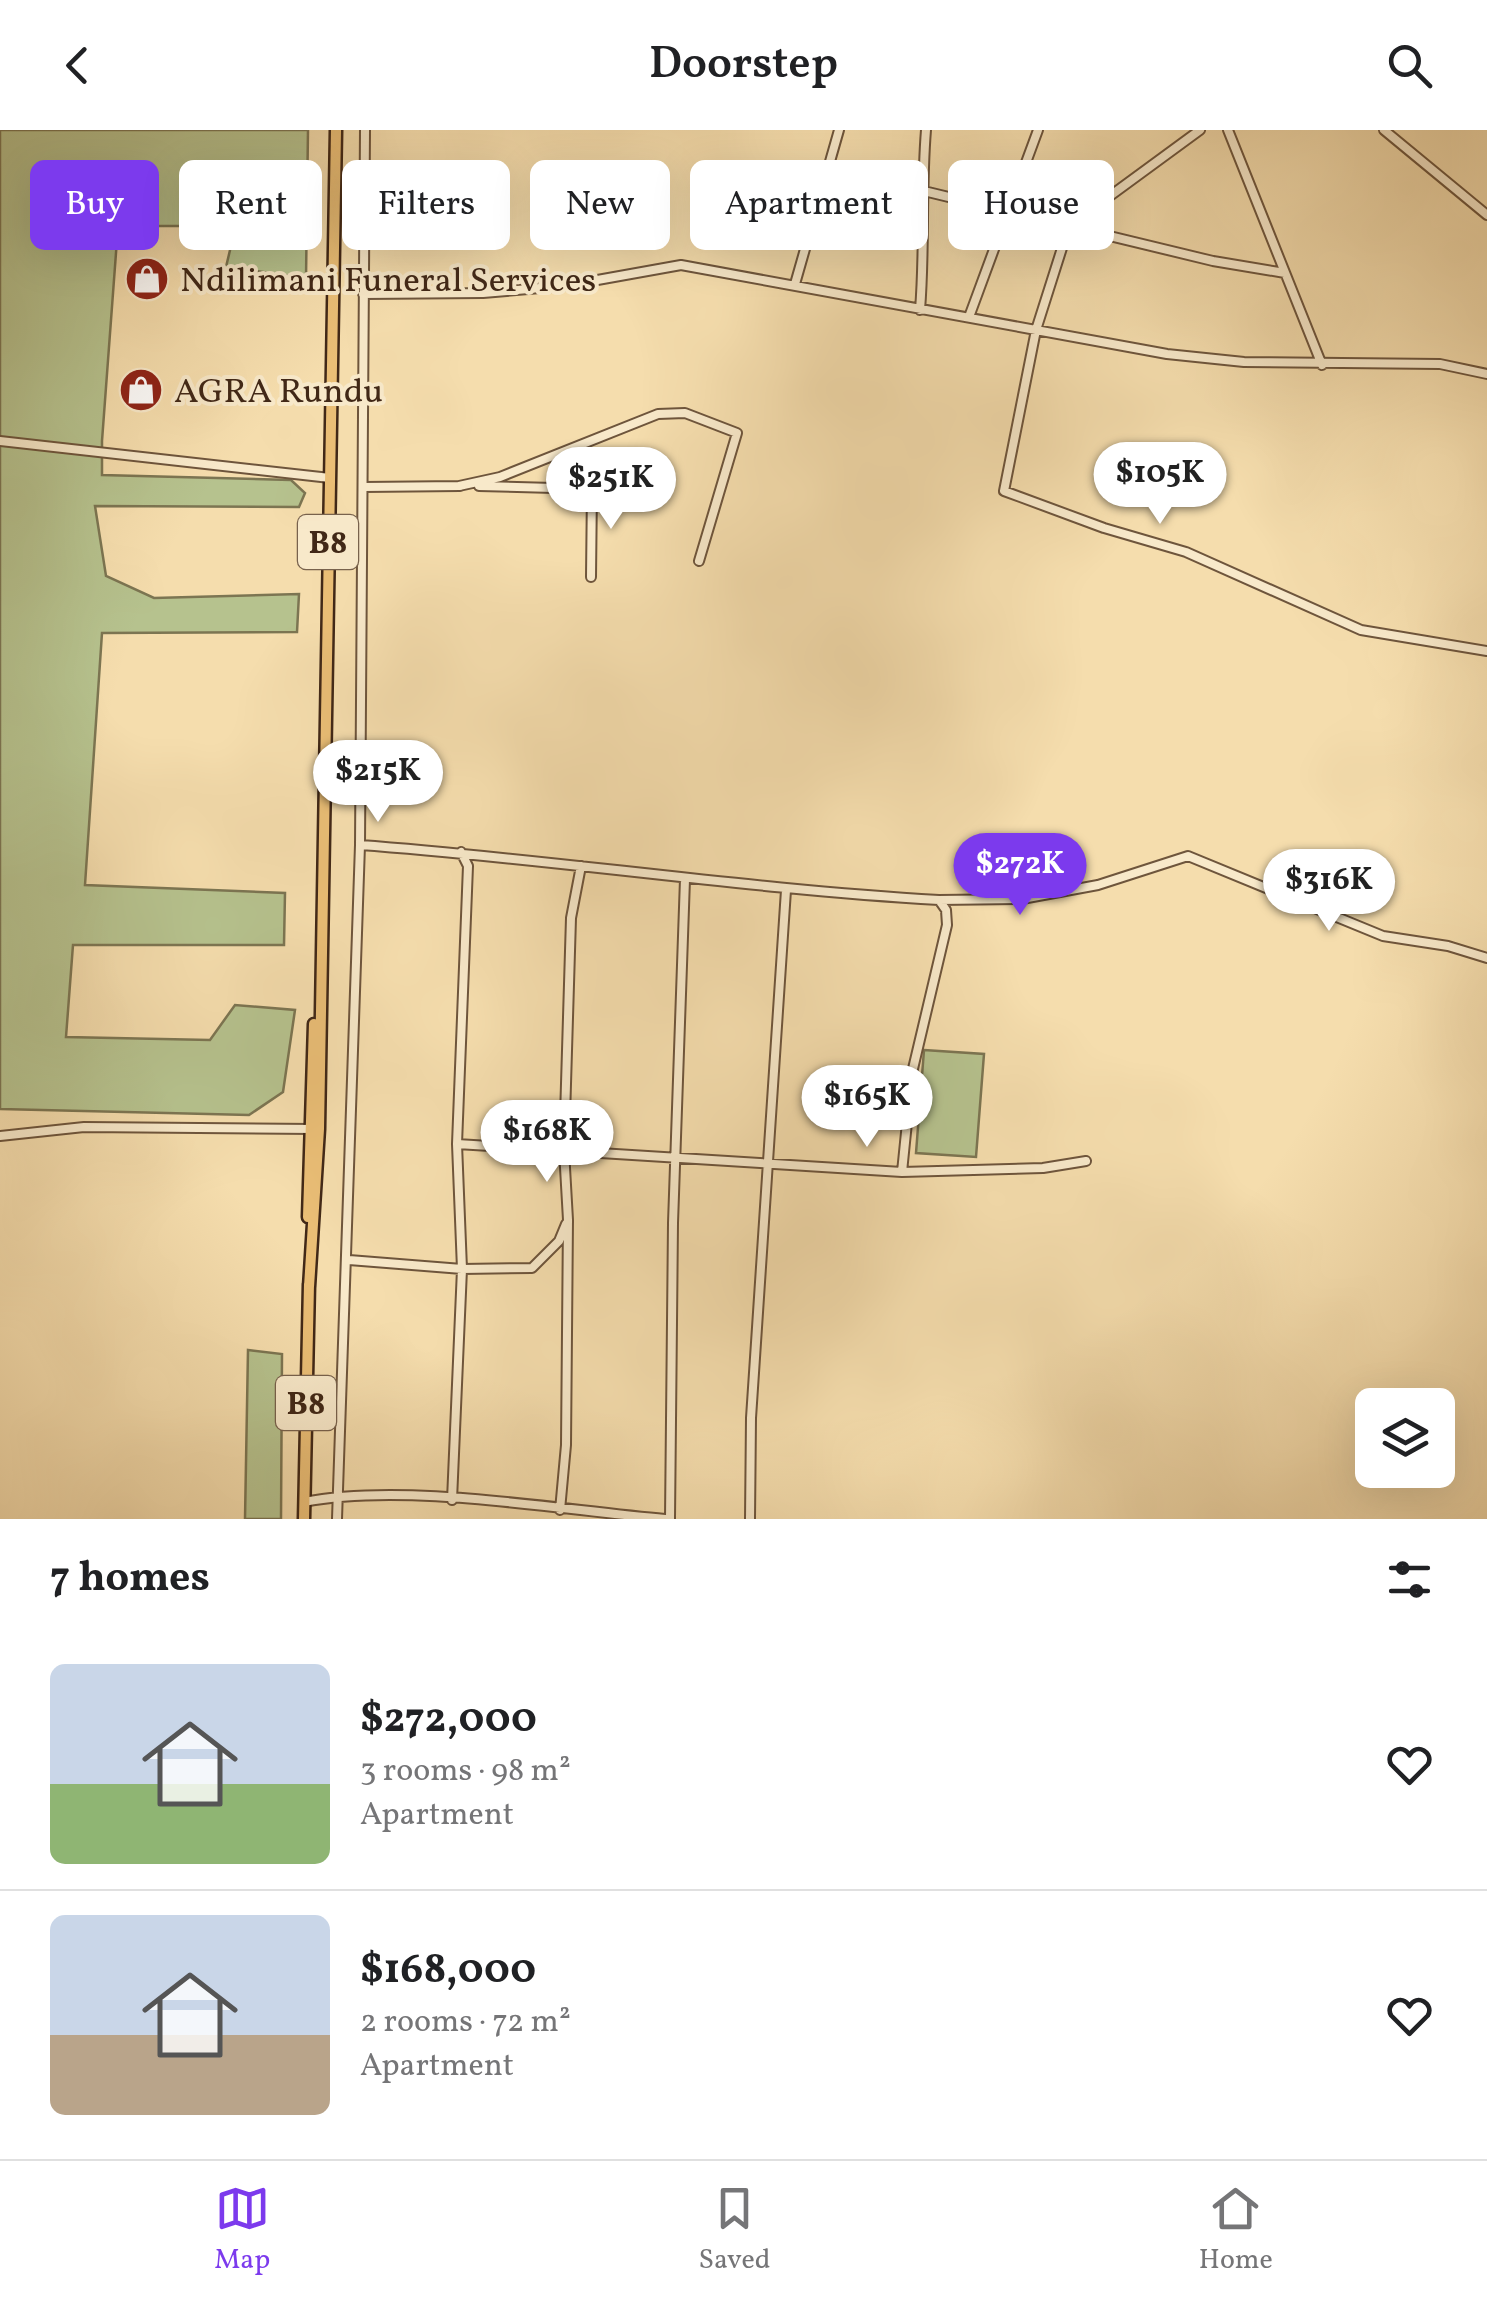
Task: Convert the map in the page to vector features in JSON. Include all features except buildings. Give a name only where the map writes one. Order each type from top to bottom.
[{"type":"highway","name":"B8","points":[[304,1519],[336,130]]},
{"type":"street","points":[[337,1519],[349,1260],[360,846],[365,130]]},
{"type":"street","points":[[830,160],[839,130]]},
{"type":"street","points":[[924,160],[926,130]]},
{"type":"street","points":[[1027,160],[1038,130]]},
{"type":"street","points":[[1114,193],[1200,130]]},
{"type":"street","points":[[1228,130],[1322,364]]},
{"type":"street","points":[[1384,130],[1487,215]]},
{"type":"street","points":[[1114,236],[1285,273]]},
{"type":"street","points":[[795,284],[806,250]]},
{"type":"street","points":[[920,310],[921,250]]},
{"type":"street","points":[[969,318],[994,250]]},
{"type":"street","points":[[1061,250],[1036,330],[1004,491],[1104,528],[1186,552],[1360,630],[1487,650]]},
{"type":"street","points":[[363,294],[483,293],[564,286],[681,265],[1168,354],[1322,364],[1440,364],[1487,374]]},
{"type":"street","points":[[459,486],[500,478],[658,414],[686,413],[737,432],[699,561]]},
{"type":"street","points":[[0,441],[330,478]]},
{"type":"street","points":[[364,487],[626,490]]},
{"type":"street","points":[[592,488],[592,577]]},
{"type":"street","points":[[360,846],[462,852],[786,890],[939,900],[1022,899],[1098,885],[1188,856],[1383,936],[1448,946],[1487,958]]},
{"type":"street","points":[[452,1500],[462,1269],[457,1144],[468,866],[462,852]]},
{"type":"street","points":[[560,1510],[566,1444],[568,1220],[564,1150],[571,918],[582,866]]},
{"type":"street","points":[[304,1502],[337,1495],[452,1500],[667,1519],[685,878]]},
{"type":"street","points":[[750,1519],[751,1418],[786,890]]},
{"type":"street","points":[[902,1172],[912,1073],[947,925],[946,910],[939,900]]},
{"type":"street","points":[[0,1136],[84,1127],[314,1129]]},
{"type":"street","points":[[457,1144],[902,1172],[1044,1168],[1086,1161]]},
{"type":"street","points":[[349,1260],[462,1269],[532,1268],[559,1241],[568,1220]]},
{"type":"green space","points":[[0,130],[308,130],[308,160],[179,160],[179,226],[159,226],[159,160],[30,160],[30,250],[116,250],[102,475],[291,480],[305,493],[299,507],[95,506],[106,576],[154,598],[299,594],[297,632],[102,633],[85,885],[285,893],[284,945],[73,945],[66,1037],[210,1040],[235,1005],[295,1010],[283,1092],[249,1115],[0,1109]]},
{"type":"green space","points":[[230,250],[306,250],[306,278],[226,267]]},
{"type":"green space","points":[[924,1050],[984,1054],[976,1157],[916,1153]]},
{"type":"green space","points":[[248,1350],[282,1354],[281,1519],[245,1519]]},
{"type":"place","name":"Ndilimani Funeral Services","points":[[147,279]]},
{"type":"place","name":"AGRA Rundu","points":[[141,390]]}]
